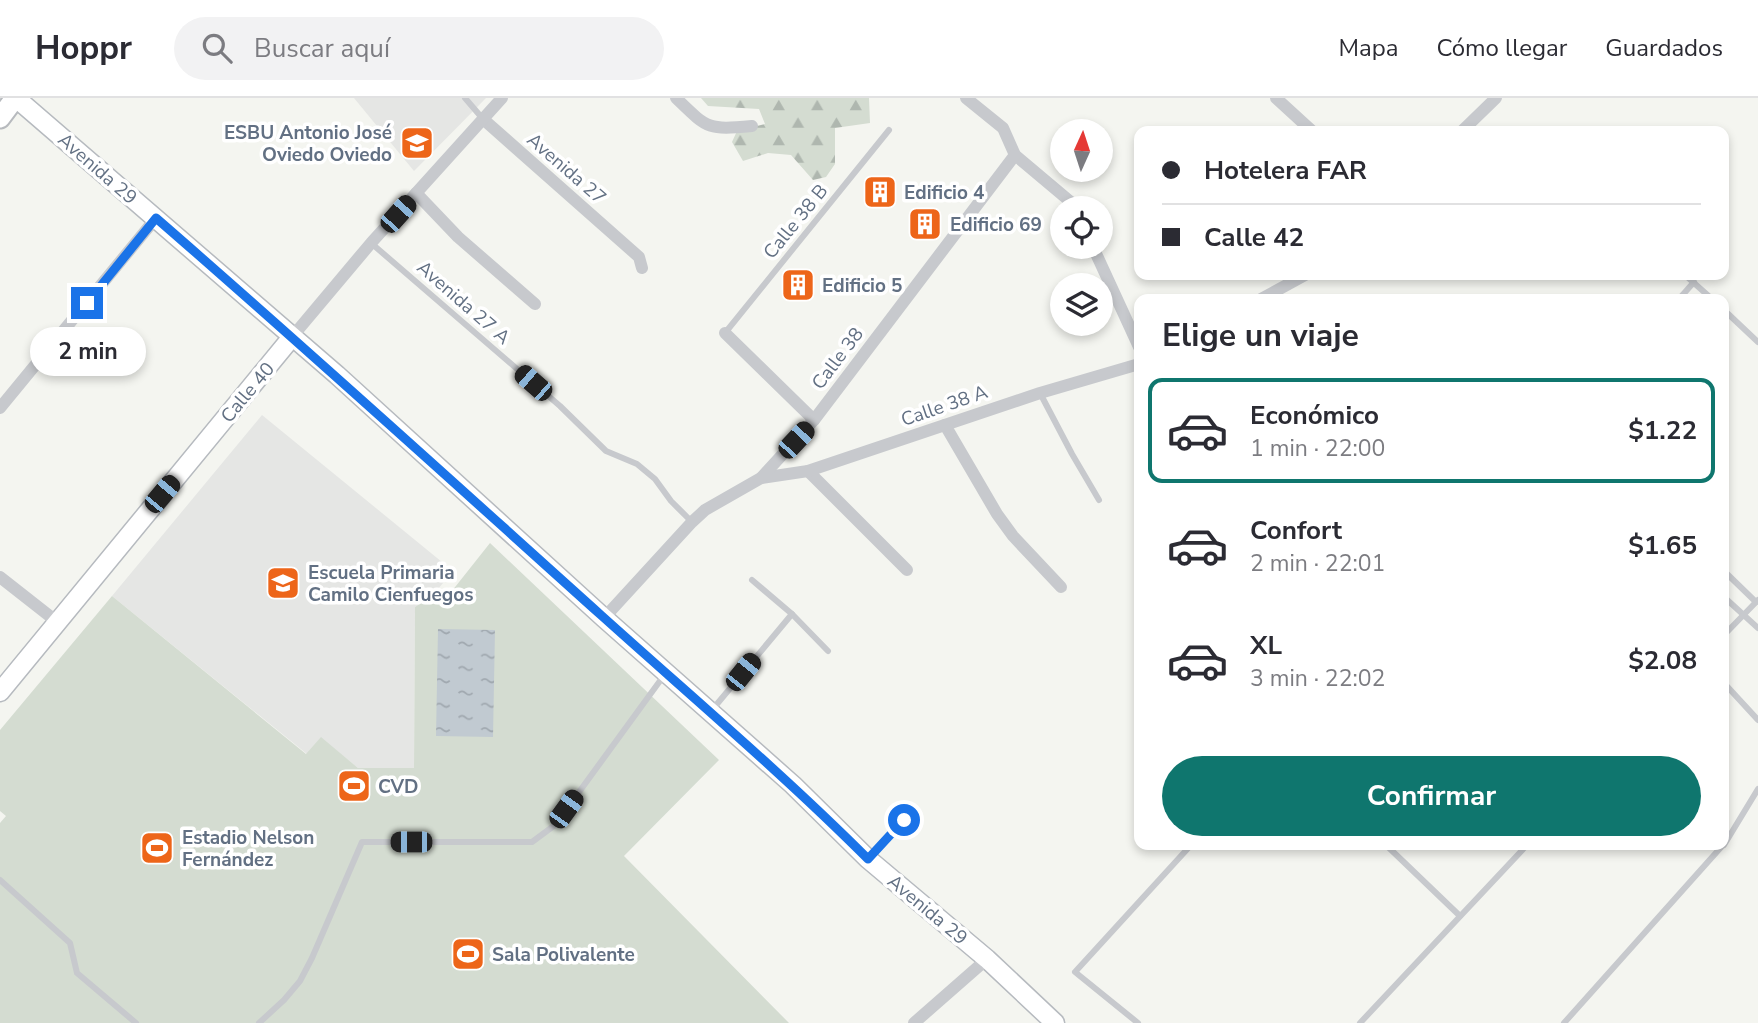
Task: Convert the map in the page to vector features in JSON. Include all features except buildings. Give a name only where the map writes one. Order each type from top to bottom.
[{"type":"main road","points":[[0,111],[16,98]]},
{"type":"main road","points":[[0,118],[16,98]]},
{"type":"main road","name":"Avenida 29","points":[[16,98],[292,337],[793,785],[868,859],[987,959],[1055,1023]]},
{"type":"main road","name":"Calle 40","points":[[0,692],[292,337]]},
{"type":"street","name":"Calle 40","points":[[292,337],[371,243],[502,98]]},
{"type":"street","points":[[676,98],[702,123],[720,129],[752,125]]},
{"type":"street","points":[[966,98],[1003,128],[1015,155],[1064,196]]},
{"type":"street","points":[[1276,98],[1307,126]]},
{"type":"street","points":[[1467,126],[1496,98]]},
{"type":"street","name":"Avenida 27","points":[[483,119],[639,257],[642,268]]},
{"type":"street","name":"Calle 38","points":[[604,618],[692,522],[705,510],[761,478],[814,420],[1015,155]]},
{"type":"street","points":[[416,193],[458,237],[535,304]]},
{"type":"street","points":[[0,408],[156,218]]},
{"type":"street","points":[[1099,259],[1134,336]]},
{"type":"street","points":[[1270,294],[1296,280]]},
{"type":"street","points":[[725,332],[814,420]]},
{"type":"street","name":"Calle 38 A","points":[[761,478],[808,471],[1040,393],[1134,365]]},
{"type":"street","points":[[944,425],[1005,525],[1061,587]]},
{"type":"street","points":[[808,471],[907,570]]},
{"type":"street","points":[[0,577],[56,621]]},
{"type":"street","points":[[916,1022],[987,959]]},
{"type":"lane","name":"Avenida 27","points":[[465,98],[483,119]]},
{"type":"lane","name":"Calle 38 B","points":[[725,332],[890,130]]},
{"type":"lane","name":"Avenida 27 A","points":[[371,243],[560,406],[606,451],[637,464],[655,479],[671,501],[692,522]]},
{"type":"lane","points":[[1691,280],[1707,294]]},
{"type":"lane","points":[[1683,294],[1694,282]]},
{"type":"lane","points":[[1729,315],[1758,342]]},
{"type":"lane","points":[[1040,393],[1100,500]]},
{"type":"lane","points":[[1729,576],[1757,601],[1729,630]]},
{"type":"lane","points":[[752,580],[792,614],[828,651]]},
{"type":"lane","points":[[1729,602],[1758,628]]},
{"type":"lane","points":[[711,711],[792,614]]},
{"type":"lane","points":[[259,1023],[284,1000],[306,970],[362,842],[532,842],[555,825],[666,673]]},
{"type":"lane","points":[[1729,688],[1758,720]]},
{"type":"lane","points":[[1729,837],[1758,789]]},
{"type":"lane","points":[[868,859],[904,820]]},
{"type":"lane","points":[[1138,1023],[1074,971],[1186,850]]},
{"type":"lane","points":[[1391,850],[1460,916]]},
{"type":"lane","points":[[1360,1023],[1522,850]]},
{"type":"lane","points":[[1564,1023],[1720,850]]},
{"type":"lane","points":[[0,880],[70,943],[77,973],[136,1023]]},
{"type":"shaded area","name":"ESBU Antonio José Oviedo Oviedo","points":[[354,98],[486,98],[414,171]]},
{"type":"shaded area","name":"Escuela Primaria Camilo Cienfuegos","points":[[262,415],[453,571],[433,595],[415,607],[414,768],[358,768],[321,738],[307,754],[112,596]]},
{"type":"green space","points":[[701,98],[869,98],[870,123],[835,128],[835,164],[826,177],[813,180],[791,155],[768,153],[743,161],[732,142],[737,131],[765,124],[759,109],[708,106]]},
{"type":"green space","name":"CVD","points":[[490,543],[719,760],[624,856],[789,1023],[0,1023],[0,823],[6,816],[0,811],[0,730],[112,596],[306,754],[321,737],[358,768],[414,768],[415,607],[433,595],[444,601]]},
{"type":"water","points":[[438,629],[495,630],[493,737],[436,736]]},
{"type":"place","name":"ESBU Antonio José Oviedo Oviedo","points":[[417,143]]},
{"type":"place","name":"Edificio 4","points":[[880,192]]},
{"type":"place","name":"Edificio 69","points":[[925,224]]},
{"type":"place","name":"Edificio 5","points":[[798,285]]},
{"type":"place","name":"Escuela Primaria Camilo Cienfuegos","points":[[283,583]]},
{"type":"place","name":"CVD","points":[[354,786]]},
{"type":"place","name":"Estadio Nelson Fernández","points":[[157,848]]},
{"type":"place","name":"Sala Polivalente","points":[[468,954]]},
{"type":"route","points":[[87,303],[156,218],[337,375],[604,618],[711,711],[793,785],[868,859],[904,820]]}]
